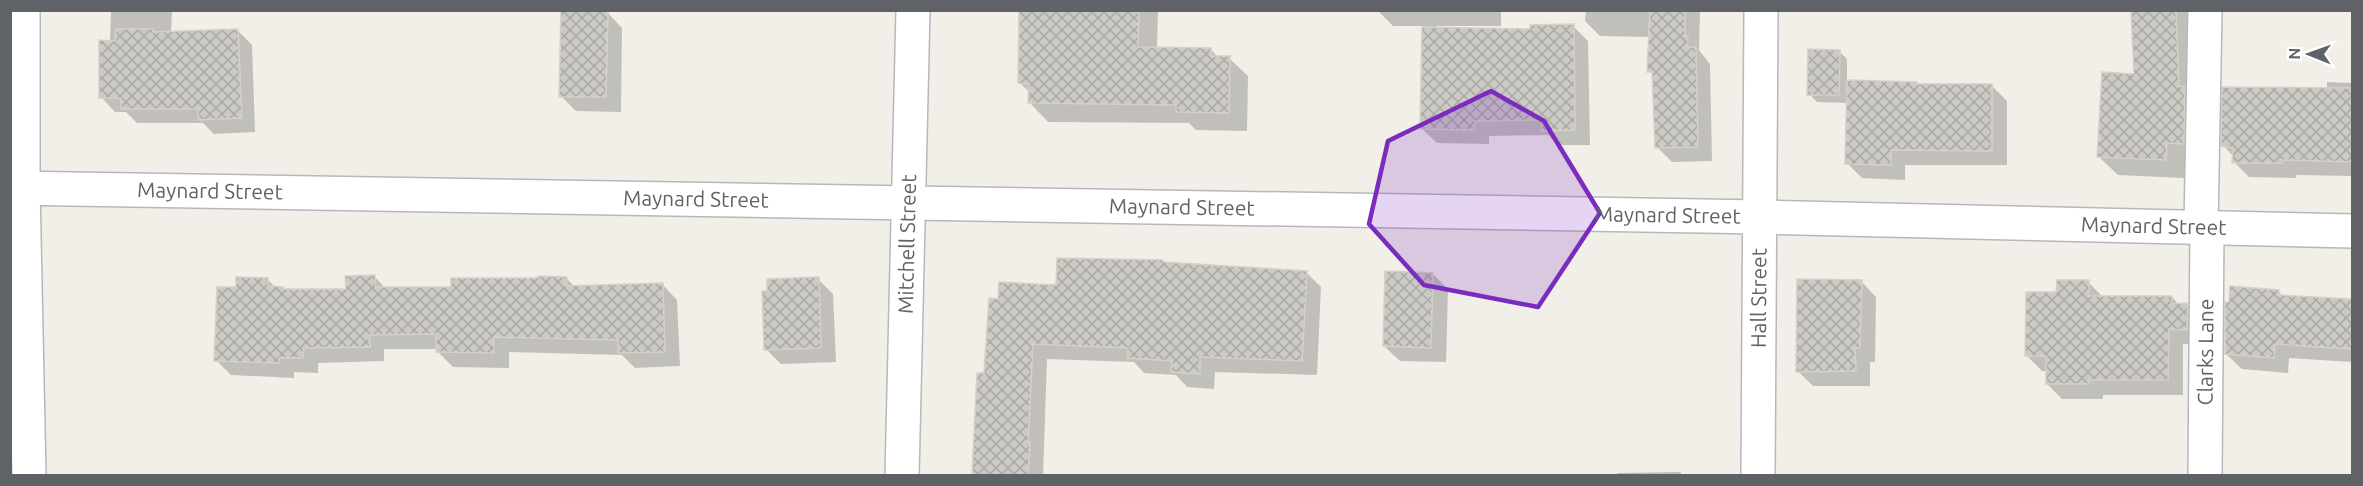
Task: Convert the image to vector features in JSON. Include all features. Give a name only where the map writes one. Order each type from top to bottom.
[{"type":"street","points":[[23,10],[17,188],[29,476]]},
{"type":"street","name":"Mitchell Street","points":[[903,476],[913,10]]},
{"type":"street","name":"Hall Street","points":[[1758,476],[1761,10]]},
{"type":"street","name":"Clarks Lane","points":[[2205,10],[2205,476]]},
{"type":"street","name":"Maynard Street","points":[[17,188],[1761,217],[2352,231]]},
{"type":"highlighted area","points":[[1491,91],[1544,121],[1600,213],[1538,307],[1424,285],[1369,224],[1388,141]]},
{"type":"building","points":[[561,10],[608,11],[606,97],[559,97]]},
{"type":"building","points":[[1019,10],[1139,10],[1138,47],[1211,48],[1211,56],[1230,56],[1229,113],[1176,112],[1176,105],[1028,103],[1029,84],[1018,83]]},
{"type":"building","points":[[1650,10],[1685,10],[1687,47],[1696,47],[1698,147],[1655,148],[1652,72],[1647,72]]},
{"type":"building","points":[[2131,10],[2176,10],[2179,86],[2185,87],[2184,144],[2167,143],[2166,160],[2097,157],[2102,72],[2134,74]]},
{"type":"building","points":[[1574,24],[1575,130],[1542,131],[1542,120],[1475,121],[1474,130],[1420,129],[1422,27],[1530,29],[1530,25]]},
{"type":"building","points":[[116,29],[153,29],[153,32],[238,29],[242,118],[198,120],[198,109],[121,109],[121,98],[99,98],[99,40],[115,41]]},
{"type":"building","points":[[1808,49],[1840,50],[1839,95],[1807,95]]},
{"type":"building","points":[[1847,80],[1917,82],[1917,84],[1992,84],[1992,151],[1891,150],[1891,165],[1845,164]]},
{"type":"building","points":[[2222,87],[2352,88],[2352,162],[2282,160],[2282,163],[2232,163],[2233,148],[2221,146]]},
{"type":"building","points":[[1057,258],[1163,260],[1163,262],[1307,271],[1302,361],[1200,357],[1200,374],[1171,372],[1172,361],[1127,358],[1128,348],[1033,344],[1028,476],[972,476],[977,373],[984,373],[989,298],[998,299],[999,282],[1056,285]]},
{"type":"building","points":[[1385,271],[1433,273],[1431,348],[1383,346]]},
{"type":"building","points":[[375,275],[376,287],[451,287],[451,278],[538,278],[538,276],[567,277],[566,286],[663,283],[665,352],[618,353],[618,340],[494,337],[494,353],[436,352],[436,334],[369,335],[370,347],[304,348],[303,358],[279,358],[279,363],[214,361],[217,287],[236,287],[236,277],[268,278],[268,286],[283,287],[283,289],[346,289],[345,276]]},
{"type":"building","points":[[819,277],[821,348],[764,350],[762,291],[767,291],[767,279]]},
{"type":"building","points":[[1797,279],[1862,280],[1860,348],[1855,348],[1856,371],[1796,372]]},
{"type":"building","points":[[2057,280],[2089,280],[2089,296],[2172,296],[2172,304],[2188,303],[2187,330],[2169,329],[2168,380],[2089,380],[2089,384],[2046,384],[2046,356],[2025,356],[2026,292],[2056,292]]},
{"type":"building","points":[[2230,286],[2279,290],[2278,295],[2352,299],[2352,349],[2275,344],[2274,358],[2225,354],[2225,302],[2229,302]]}]
